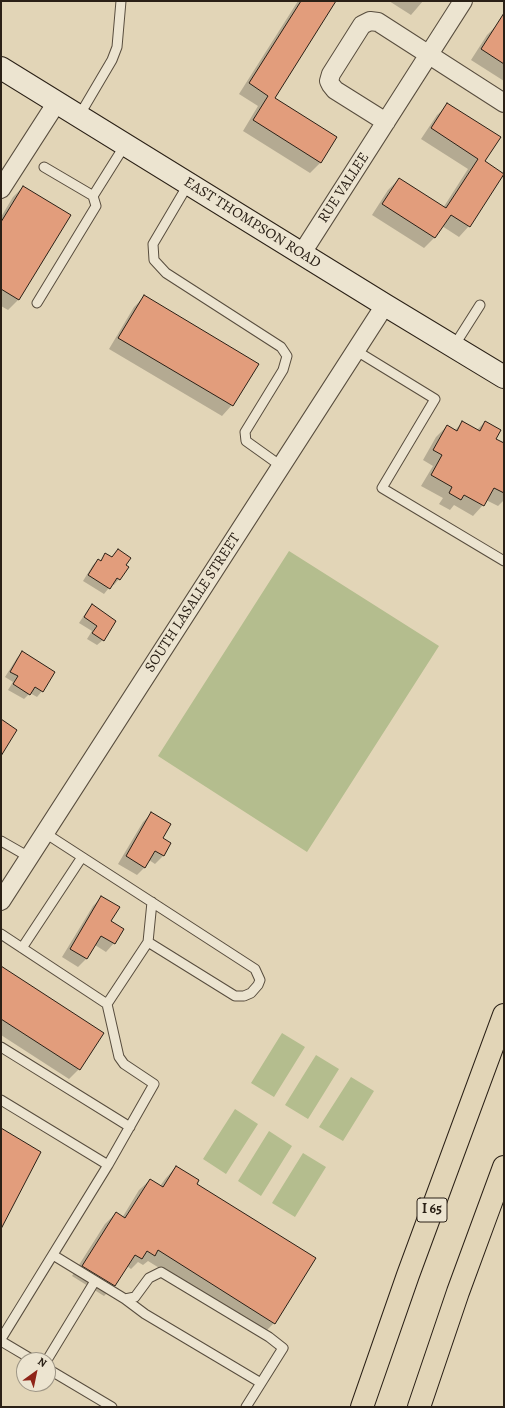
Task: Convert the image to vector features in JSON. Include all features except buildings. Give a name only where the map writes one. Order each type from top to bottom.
[{"type":"highway","name":"I 65","points":[[362,1407],[408,1275],[504,1015]]},
{"type":"highway","points":[[419,1407],[458,1292],[504,1167]]},
{"type":"main road","name":"EAST THOMPSON ROAD","points":[[1,68],[504,377]]},
{"type":"street","name":"RUE VALLEE","points":[[302,253],[463,1]]},
{"type":"street","points":[[386,122],[335,90],[331,85],[329,77],[362,25],[370,21],[378,22],[504,103]]},
{"type":"street","points":[[1,189],[57,102]]},
{"type":"street","name":"SOUTH LASALLE STREET","points":[[3,895],[45,833],[385,305]]},
{"type":"lane","points":[[79,116],[112,60],[117,47],[121,1]]},
{"type":"lane","points":[[93,196],[125,144]]},
{"type":"lane","points":[[37,303],[96,206],[93,196],[44,167]]},
{"type":"lane","points":[[189,183],[153,244],[154,260],[166,273],[280,347],[288,356],[283,370],[245,432],[246,441],[281,466]]},
{"type":"lane","points":[[454,346],[480,304]]},
{"type":"lane","points":[[355,350],[435,400],[382,488],[504,561]]},
{"type":"lane","points":[[45,833],[255,969],[260,980],[258,985],[251,993],[244,996],[235,996],[148,942]]},
{"type":"lane","points":[[1,840],[29,857]]},
{"type":"lane","points":[[22,948],[82,857]]},
{"type":"lane","points":[[106,1004],[148,942],[152,902]]},
{"type":"lane","points":[[2,938],[22,948],[106,1004],[119,1057],[124,1064],[154,1084],[108,1165],[1,1340],[20,1352]]},
{"type":"lane","points":[[1,1047],[130,1127]]},
{"type":"lane","points":[[1,1100],[108,1165]]},
{"type":"lane","points":[[53,1255],[125,1299],[145,1314],[262,1383]]},
{"type":"lane","points":[[125,1299],[135,1297],[150,1278],[161,1272],[269,1337],[283,1348],[246,1407]]},
{"type":"lane","points":[[52,1352],[95,1281]]},
{"type":"lane","points":[[56,1374],[112,1407]]},
{"type":"green space","points":[[289,551],[439,646],[307,852],[158,756]]},
{"type":"green space","points":[[282,1033],[305,1047],[274,1097],[251,1083]]},
{"type":"green space","points":[[316,1055],[339,1069],[308,1119],[285,1105]]},
{"type":"green space","points":[[351,1077],[374,1091],[343,1141],[319,1127]]},
{"type":"green space","points":[[235,1109],[258,1124],[226,1174],[203,1159]]},
{"type":"green space","points":[[269,1131],[292,1146],[261,1196],[238,1181]]},
{"type":"green space","points":[[303,1153],[326,1167],[295,1217],[272,1203]]}]
